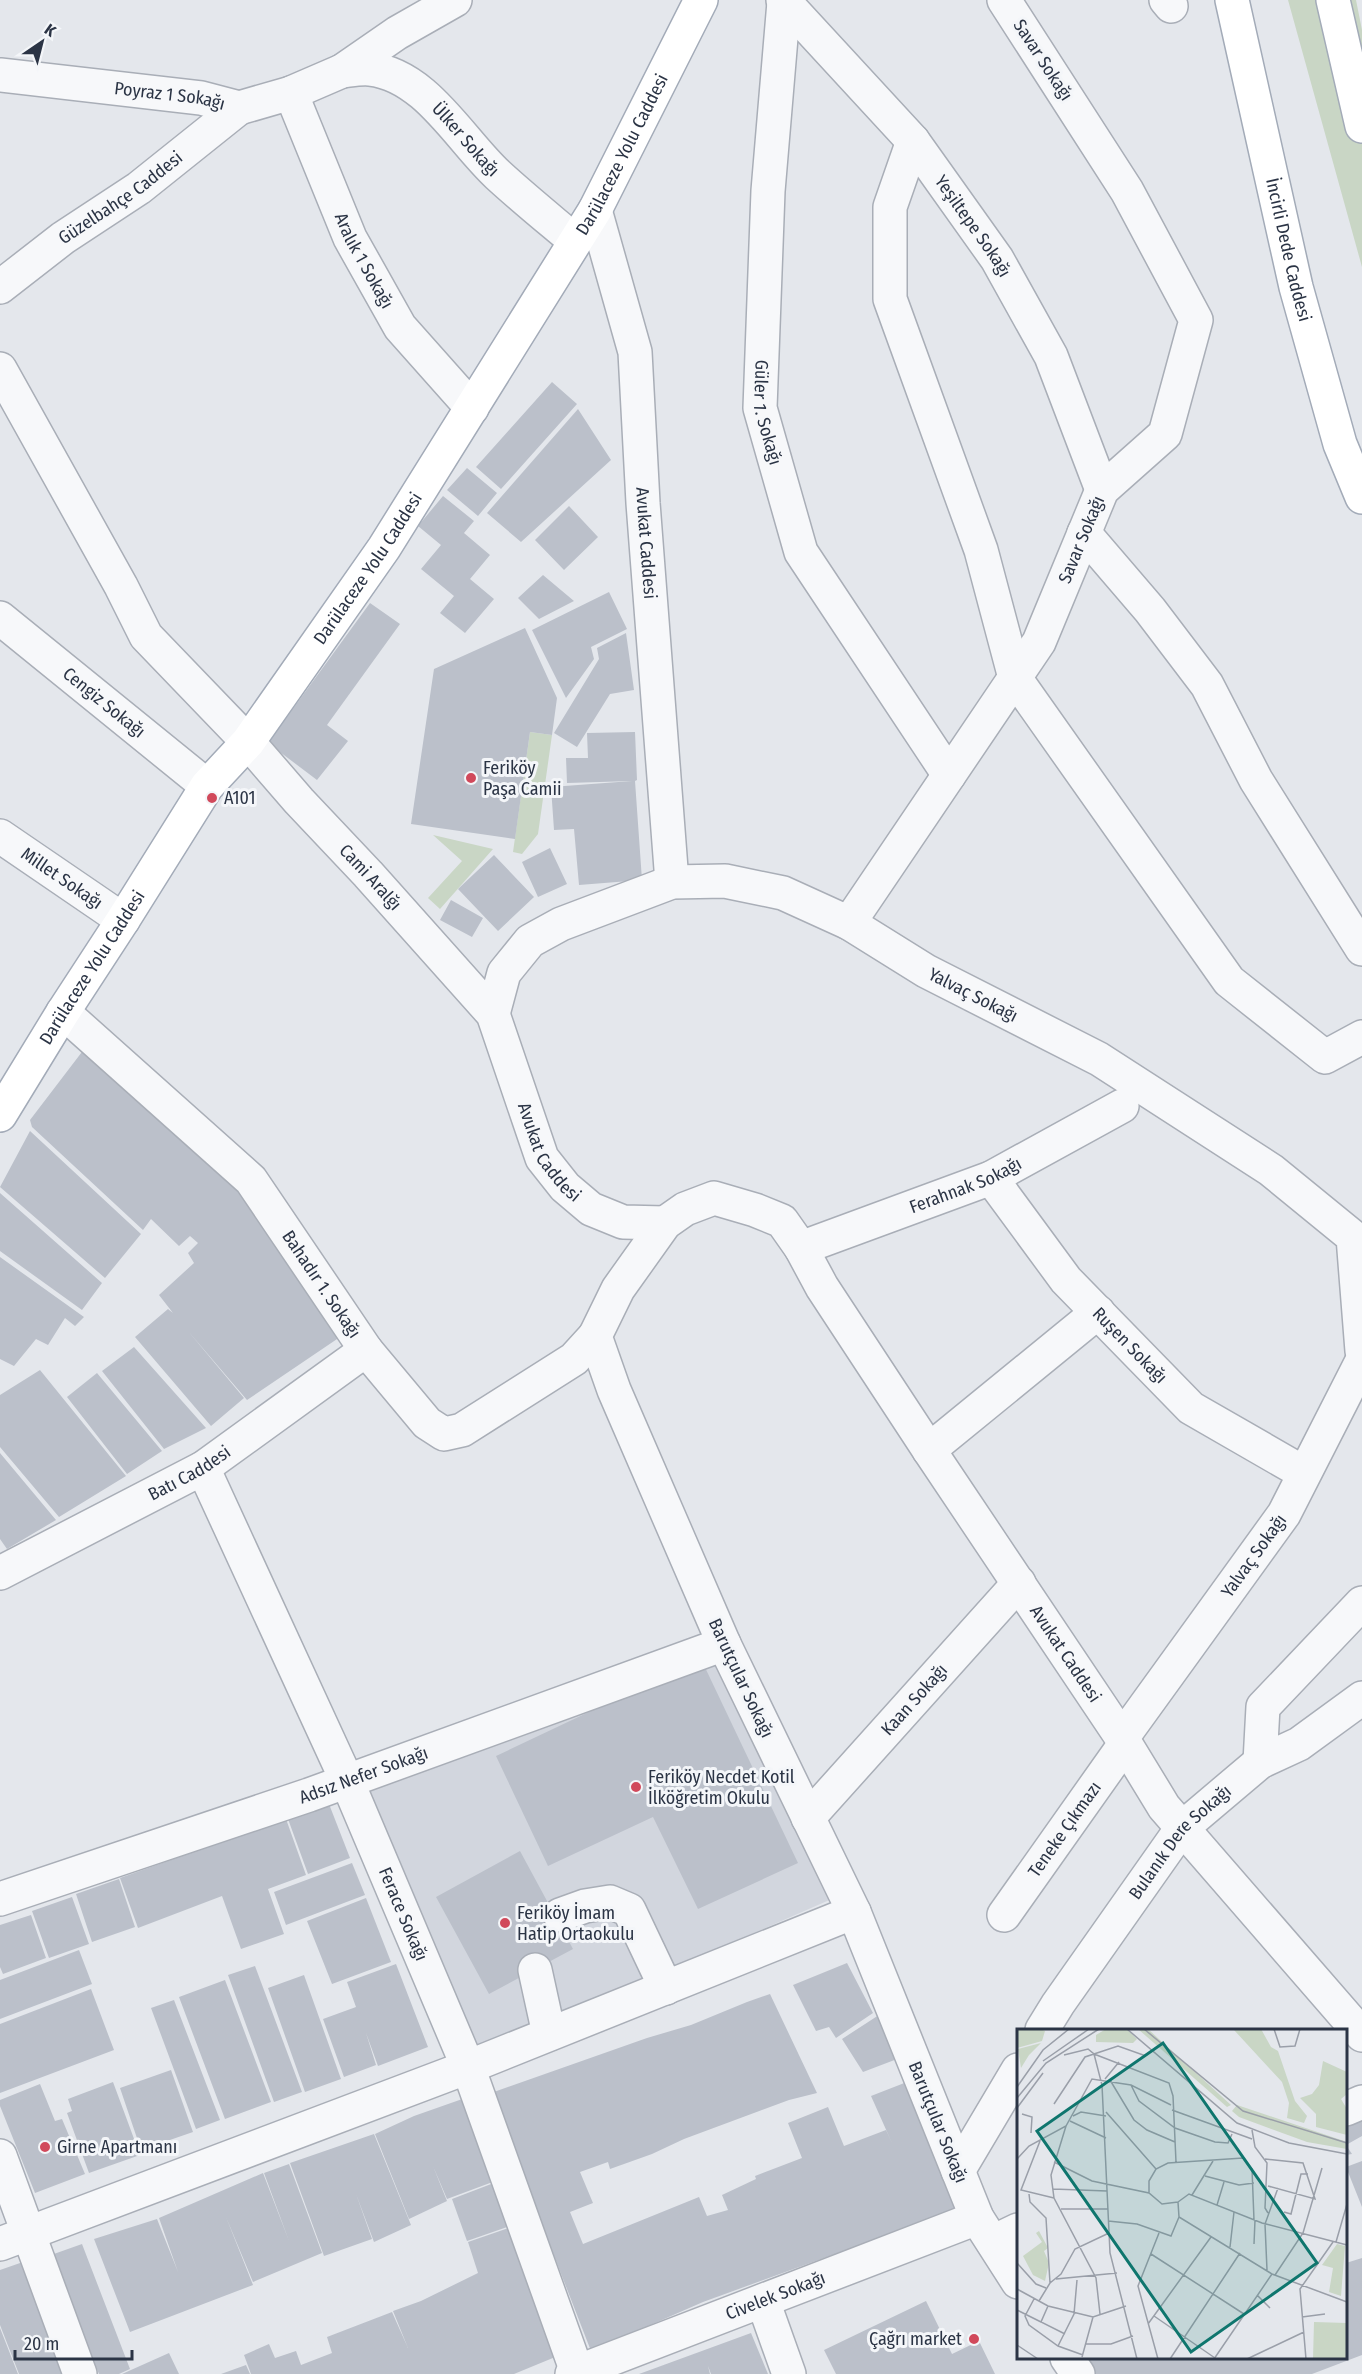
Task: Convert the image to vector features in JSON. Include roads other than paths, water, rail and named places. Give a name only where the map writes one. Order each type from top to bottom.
[{"type":"main road","name":"Darülaceze Yolu Caddesi","points":[[3,1105],[207,786],[248,742],[384,548],[595,210],[701,0]]},
{"type":"main road","name":"İncirli Dede Caddesi","points":[[1232,0],[1296,287],[1340,444],[1362,497]]},
{"type":"main road","points":[[1333,0],[1362,126]]},
{"type":"street","name":"Poyraz 1 Sokağı","points":[[0,75],[201,98],[239,108],[291,93],[342,71],[397,33],[455,0]]},
{"type":"street","name":"Savar Sokağı","points":[[849,923],[1039,642],[1102,490],[1165,434],[1196,320],[1127,190],[1004,0]]},
{"type":"street","name":"Yeşiltepe Sokağı","points":[[783,1],[913,141],[997,259],[1052,356],[1102,490]]},
{"type":"street","name":"Güler 1. Sokağı","points":[[783,1],[768,191],[760,408],[801,552],[949,775]]},
{"type":"street","name":"Ülker Sokağı","points":[[342,71],[369,69],[388,73],[418,89],[498,175],[575,241]]},
{"type":"street","name":"Aralık 1 Sokağı","points":[[291,93],[350,238],[400,327],[472,408]]},
{"type":"street","name":"Güzelbahçe Caddesi","points":[[0,287],[63,238],[139,188],[239,108]]},
{"type":"street","points":[[913,141],[890,207],[890,299],[981,550],[1015,678],[1229,981],[1325,1057],[1362,1037]]},
{"type":"street","name":"Avukat Caddesi","points":[[595,210],[635,352],[643,503],[672,882]]},
{"type":"street","name":"Cami Aralğı","points":[[0,369],[121,586],[146,636],[248,742],[493,1014]]},
{"type":"street","points":[[1084,532],[1150,610],[1207,686],[1256,780],[1362,949]]},
{"type":"street","name":"Cengiz Sokağı","points":[[0,618],[207,786]]},
{"type":"street","name":"Millet Sokağı","points":[[0,836],[123,920]]},
{"type":"street","name":"Yalvaç Sokağı","points":[[493,1014],[504,973],[530,941],[561,924],[672,882],[725,881],[783,893],[849,923],[926,971],[1099,1059],[1271,1170],[1353,1237],[1362,1351]]},
{"type":"street","name":"Bahadır 1. Sokağı","points":[[63,1012],[251,1180],[366,1350],[427,1423],[444,1434],[462,1430],[574,1359],[596,1336]]},
{"type":"street","name":"Avukat Caddesi","points":[[493,1014],[542,1158],[565,1187],[591,1209],[623,1222],[665,1223]]},
{"type":"street","name":"Ferahnak Sokağı","points":[[801,1248],[991,1178],[1122,1106]]},
{"type":"street","name":"Ruşen Sokağı","points":[[991,1178],[1066,1280],[1191,1408],[1304,1473]]},
{"type":"street","points":[[596,1336],[618,1289],[665,1223],[685,1209],[714,1198],[755,1209],[782,1221],[801,1248]]},
{"type":"street","name":"Avukat Caddesi","points":[[801,1248],[822,1287],[1124,1741],[1164,1807],[1362,2035]]},
{"type":"street","points":[[929,1450],[1098,1312]]},
{"type":"street","name":"Barutçular Sokağı","points":[[596,1336],[614,1390],[724,1644],[854,1912],[958,2171],[996,2230],[1017,2280]]},
{"type":"street","name":"Batı Caddesi","points":[[0,1574],[203,1468],[366,1350]]},
{"type":"street","name":"Yalvaç Sokağı","points":[[1124,1741],[1284,1514],[1362,1361]]},
{"type":"street","name":"Ferace Sokağı","points":[[203,1468],[347,1781],[468,2067],[575,2373]]},
{"type":"street","name":"Kaan Sokağı","points":[[808,1818],[1019,1582]]},
{"type":"street","points":[[1260,1762],[1263,1707],[1362,1604]]},
{"type":"street","name":"Adsız Nefer Sokağı","points":[[0,1899],[347,1781],[724,1644]]},
{"type":"street","name":"Bulanık Dere Sokağı","points":[[1043,2029],[1058,2004],[1182,1828],[1260,1762],[1299,1744],[1362,1698]]},
{"type":"street","name":"Teneke Çıkmazı","points":[[1004,1915],[1124,1741]]},
{"type":"street","points":[[560,1915],[585,1906],[610,1902],[629,1910],[666,1988]]},
{"type":"street","points":[[14,2239],[468,2067],[854,1912]]},
{"type":"street","points":[[535,1970],[549,2034]]},
{"type":"street","points":[[958,2171],[1017,2072]]},
{"type":"street","points":[[1347,2109],[1362,2102]]},
{"type":"street","points":[[0,2157],[14,2239],[80,2374]]},
{"type":"street","name":"Civelek Sokağı","points":[[575,2373],[763,2301],[996,2230]]},
{"type":"street","points":[[763,2301],[789,2374]]},
{"type":"street","points":[[1068,2359],[1078,2374]]},
{"type":"place","name":"Feriköy Paşa Camii","points":[[471,778]]},
{"type":"place","name":"A101","points":[[212,798]]},
{"type":"place","name":"Feriköy Necdet Kotil İlköğretim Okulu","points":[[636,1787]]},
{"type":"place","name":"Feriköy İmam Hatip Ortaokulu","points":[[505,1923]]},
{"type":"place","name":"Girne Apartmanı","points":[[45,2147]]},
{"type":"place","name":"Çağrı market","points":[[974,2339]]}]
